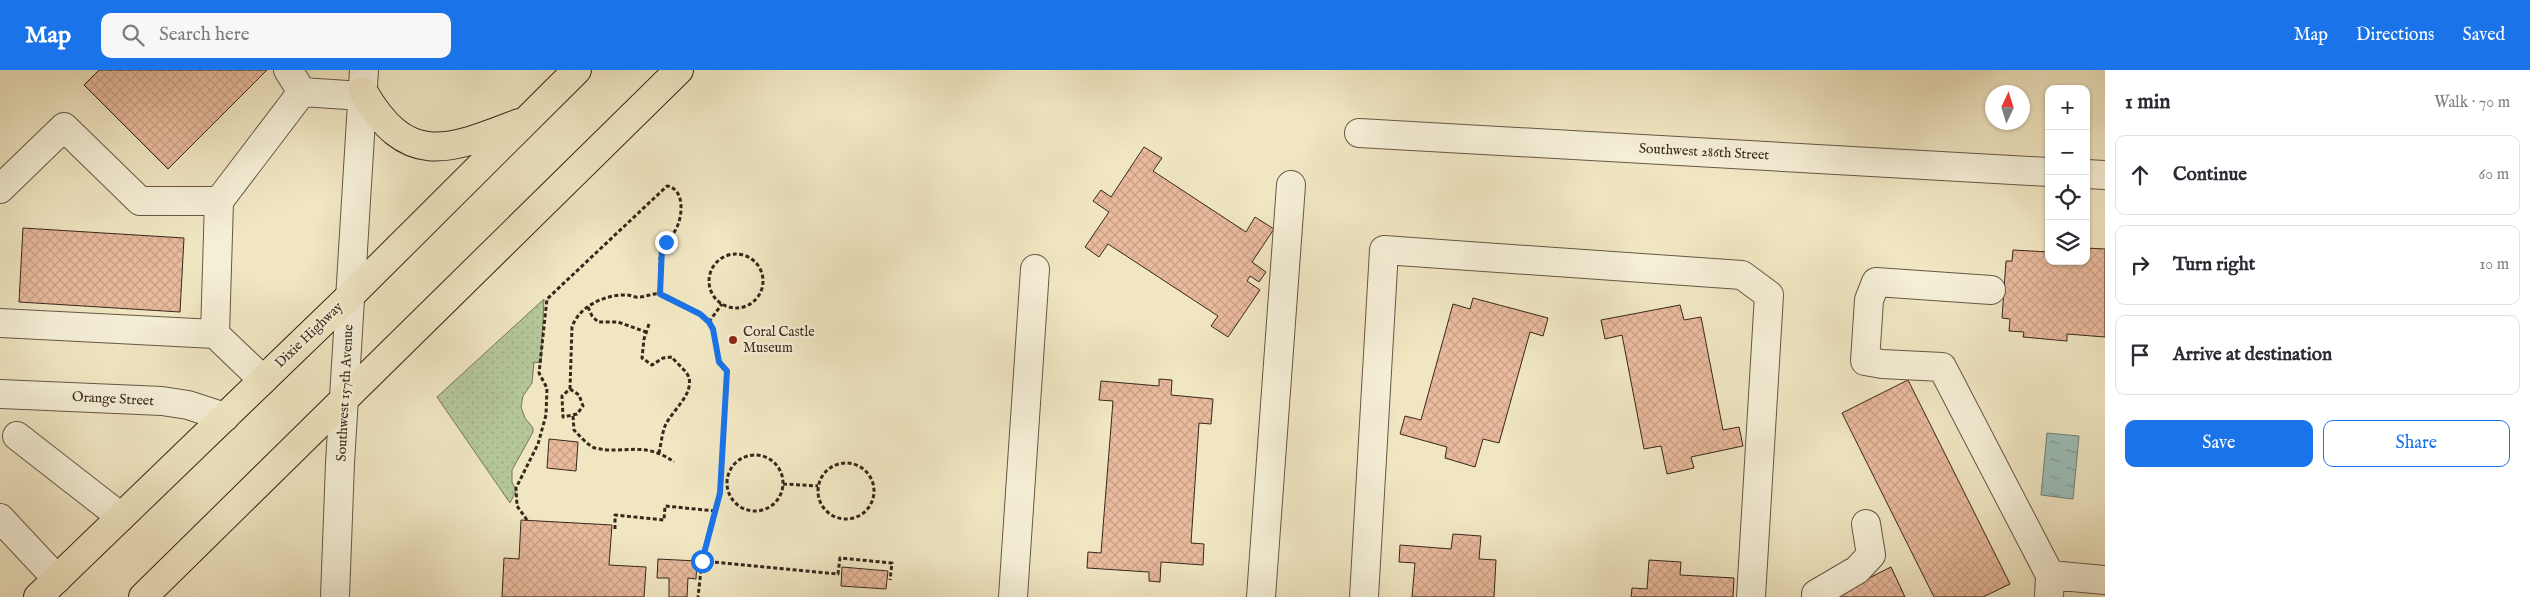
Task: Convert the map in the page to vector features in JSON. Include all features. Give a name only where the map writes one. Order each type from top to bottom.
[{"type":"highway","name":"Dixie Highway","points":[[47,588],[350,295],[577,70]]},
{"type":"highway","points":[[143,597],[679,70]]},
{"type":"highway","points":[[363,86],[372,107],[389,128],[408,142],[434,147],[463,144],[527,120]]},
{"type":"street","points":[[215,334],[219,201],[295,81],[363,86]]},
{"type":"street","name":"Southwest 157th Avenue","points":[[335,597],[350,295],[363,86]]},
{"type":"street","points":[[0,189],[64,127],[140,201],[219,201]]},
{"type":"street","name":"Southwest 286th Street","points":[[1359,133],[2045,172]]},
{"type":"street","points":[[2090,174],[2105,175]]},
{"type":"street","points":[[1261,597],[1290,184]]},
{"type":"street","points":[[1364,597],[1384,250],[1742,275],[1769,295],[1751,597]]},
{"type":"street","points":[[1013,597],[1035,269]]},
{"type":"street","points":[[1991,290],[1876,282],[1869,300],[1865,361],[1882,364],[1942,367],[2050,586],[2105,580]]},
{"type":"street","points":[[0,323],[215,334],[263,380]]},
{"type":"street","name":"Orange Street","points":[[0,394],[162,401],[188,405],[224,417]]},
{"type":"street","points":[[17,436],[121,517]]},
{"type":"street","points":[[0,518],[47,588]]},
{"type":"street","points":[[1816,597],[1816,594],[1857,570],[1871,555],[1866,524]]},
{"type":"path","points":[[527,520],[517,506],[516,488],[538,444],[546,414],[547,388],[539,373],[547,299],[667,186],[673,187],[677,192],[681,207],[677,228],[662,248],[660,294]]},
{"type":"path","points":[[744,255],[752,259],[763,274],[764,284],[757,299],[743,308],[734,308],[722,304],[713,295],[710,287],[712,269],[725,256],[744,255]]},
{"type":"path","points":[[570,389],[579,395],[582,401],[581,411],[573,416],[563,417],[562,396],[570,389],[572,327],[575,318],[597,301],[610,297],[629,295],[638,298],[651,294],[660,294],[700,314],[709,322],[713,329],[719,362],[727,371],[721,480],[702,561],[698,597]]},
{"type":"path","points":[[709,322],[722,304]]},
{"type":"path","points":[[588,308],[598,322],[618,322],[646,332]]},
{"type":"path","points":[[650,324],[646,332],[642,354],[644,360],[652,365],[663,358],[672,358],[682,371],[687,374],[689,379],[685,397],[672,412],[665,427],[659,453]]},
{"type":"path","points":[[573,416],[574,430],[594,448],[645,449],[659,453],[674,462]]},
{"type":"path","points":[[750,455],[760,456],[777,466],[783,484],[777,500],[771,506],[754,511],[738,506],[731,499],[727,480],[728,472],[734,464],[741,458],[750,455]]},
{"type":"path","points":[[852,463],[868,473],[874,491],[869,508],[854,518],[845,519],[829,513],[823,507],[819,498],[818,486],[825,472],[832,466],[852,463]]},
{"type":"path","points":[[721,480],[727,480]]},
{"type":"path","points":[[783,484],[818,486]]},
{"type":"path","points":[[614,529],[614,515],[664,520],[665,506],[715,511]]},
{"type":"path","points":[[702,561],[838,574],[840,558],[892,563],[890,580]]},
{"type":"green space","points":[[544,299],[541,363],[534,362],[532,383],[523,396],[521,407],[525,418],[533,428],[533,432],[512,470],[512,482],[516,491],[510,503],[437,397]]},
{"type":"water","points":[[2047,433],[2079,436],[2073,499],[2041,495]]},
{"type":"building","points":[[99,70],[267,70],[168,169],[84,85]]},
{"type":"building","points":[[1144,147],[1162,158],[1153,171],[1246,232],[1255,217],[1274,229],[1252,262],[1266,272],[1259,282],[1250,276],[1247,281],[1260,290],[1228,337],[1211,326],[1218,316],[1108,244],[1099,257],[1085,247],[1109,212],[1093,201],[1101,190],[1111,197]]},
{"type":"building","points":[[23,228],[184,238],[180,312],[19,302]]},
{"type":"building","points":[[2090,248],[2105,249],[2105,337],[2067,334],[2067,341],[2023,337],[2024,332],[2009,331],[2010,319],[2002,318],[2006,261],[2012,261],[2013,250],[2045,252],[2045,265],[2090,265]]},
{"type":"building","points":[[1473,298],[1548,318],[1543,336],[1530,332],[1499,443],[1483,439],[1475,467],[1445,458],[1447,447],[1400,434],[1405,416],[1421,420],[1453,304],[1470,309]]},
{"type":"building","points":[[1680,305],[1684,320],[1701,317],[1723,430],[1739,427],[1743,446],[1691,457],[1694,468],[1667,474],[1661,446],[1644,449],[1622,335],[1605,339],[1601,320]]},
{"type":"building","points":[[1159,379],[1172,380],[1171,395],[1213,399],[1211,424],[1199,423],[1191,543],[1204,544],[1203,565],[1161,562],[1160,582],[1149,581],[1149,572],[1087,568],[1088,552],[1101,553],[1113,401],[1099,400],[1101,381],[1159,386]]},
{"type":"building","points":[[1908,380],[2010,584],[1983,597],[1934,597],[1842,413]]},
{"type":"building","points":[[549,439],[578,442],[576,471],[547,468]]},
{"type":"building","points":[[521,520],[612,525],[609,565],[646,567],[644,597],[502,597],[504,558],[519,559]]},
{"type":"building","points":[[1453,534],[1481,536],[1479,559],[1496,560],[1494,597],[1412,597],[1415,563],[1399,562],[1400,545],[1451,549]]},
{"type":"building","points":[[658,559],[697,561],[696,579],[688,578],[687,597],[669,597],[669,578],[657,578]]},
{"type":"building","points":[[1649,560],[1681,562],[1680,575],[1734,578],[1733,597],[1631,597],[1632,588],[1647,589]]},
{"type":"building","points":[[842,567],[888,571],[886,589],[841,586]]},
{"type":"building","points":[[1891,567],[1905,597],[1831,597]]},
{"type":"place","name":"Coral Castle Museum","points":[[733,340]]},
{"type":"route","points":[[666,242],[662,248],[660,294],[666,295],[706,318],[713,329],[719,362],[727,371],[720,493],[702,561]]}]
